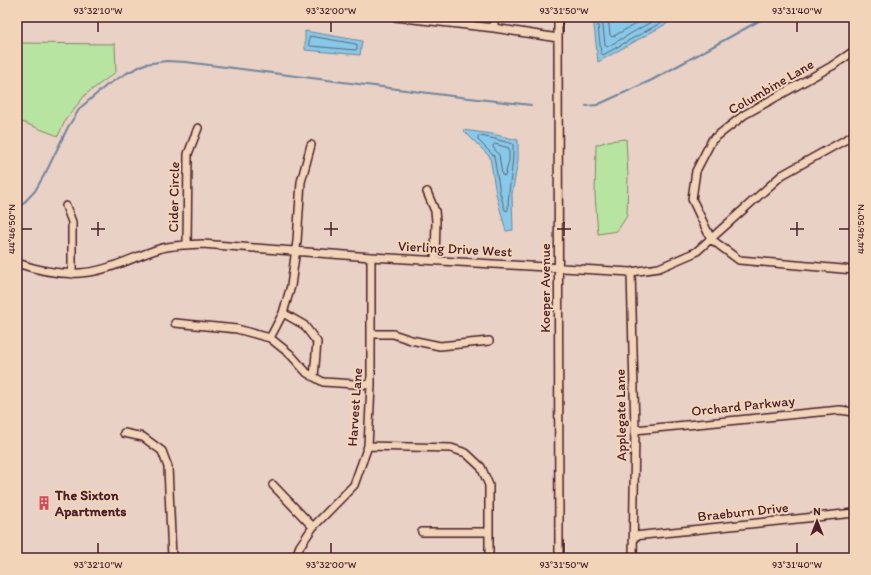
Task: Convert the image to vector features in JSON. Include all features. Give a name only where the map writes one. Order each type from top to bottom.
[{"type":"street","points":[[395,17],[494,28],[558,38]]},
{"type":"street","points":[[494,17],[494,28]]},
{"type":"street","name":"Koeper Avenue","points":[[558,17],[559,558]]},
{"type":"street","name":"Columbine Lane","points":[[711,240],[692,199],[696,170],[712,140],[744,115],[832,66],[854,51]]},
{"type":"street","name":"Cider Circle","points":[[187,245],[188,154],[198,128]]},
{"type":"street","name":"Vierling Drive West","points":[[17,263],[43,271],[72,274],[110,267],[162,248],[187,245],[217,245],[558,269],[631,272],[659,268],[696,252],[782,175],[854,135]]},
{"type":"street","points":[[270,338],[283,314],[291,286],[296,251],[301,182],[311,145]]},
{"type":"street","points":[[427,192],[435,211],[435,260]]},
{"type":"street","points":[[66,206],[72,222],[72,274]]},
{"type":"street","points":[[711,240],[739,260],[854,270]]},
{"type":"street","name":"Harvest Lane","points":[[295,558],[300,546],[313,527],[354,485],[368,446],[371,334],[371,257]]},
{"type":"street","name":"Applegate Lane","points":[[631,272],[635,430],[633,558]]},
{"type":"street","points":[[283,314],[304,325],[317,342],[314,377]]},
{"type":"street","points":[[175,324],[237,329],[270,338],[290,354],[307,373],[323,382],[370,384]]},
{"type":"street","points":[[371,334],[393,334],[411,340],[440,346],[489,341]]},
{"type":"street","name":"Orchard Parkway","points":[[635,430],[840,410],[854,412]]},
{"type":"street","points":[[124,433],[143,437],[162,450],[168,467],[172,558]]},
{"type":"street","points":[[368,446],[450,448],[466,454],[482,467],[489,485],[489,558]]},
{"type":"street","points":[[273,485],[313,527]]},
{"type":"street","name":"Braeburn Drive","points":[[634,536],[854,513]]},
{"type":"street","points":[[422,532],[488,532]]},
{"type":"green space","points":[[17,43],[115,44],[116,72],[86,94],[66,119],[58,136],[17,120]]},
{"type":"green space","points":[[626,139],[628,175],[627,216],[617,231],[598,234],[595,195],[596,145],[608,141]]},
{"type":"water","points":[[593,17],[677,17],[677,18],[598,62]]},
{"type":"water","points":[[305,31],[362,41],[360,55],[305,50]]},
{"type":"water","points":[[463,130],[492,134],[518,140],[518,161],[512,194],[513,230],[506,231],[496,194],[490,157]]},
{"type":"waterway","points":[[586,106],[597,105],[652,80],[766,17]]},
{"type":"waterway","points":[[17,210],[35,191],[68,127],[80,108],[107,85],[145,64],[166,61],[186,62],[531,105]]},
{"type":"place","name":"The Sixton Apartments","points":[[44,503]]}]
